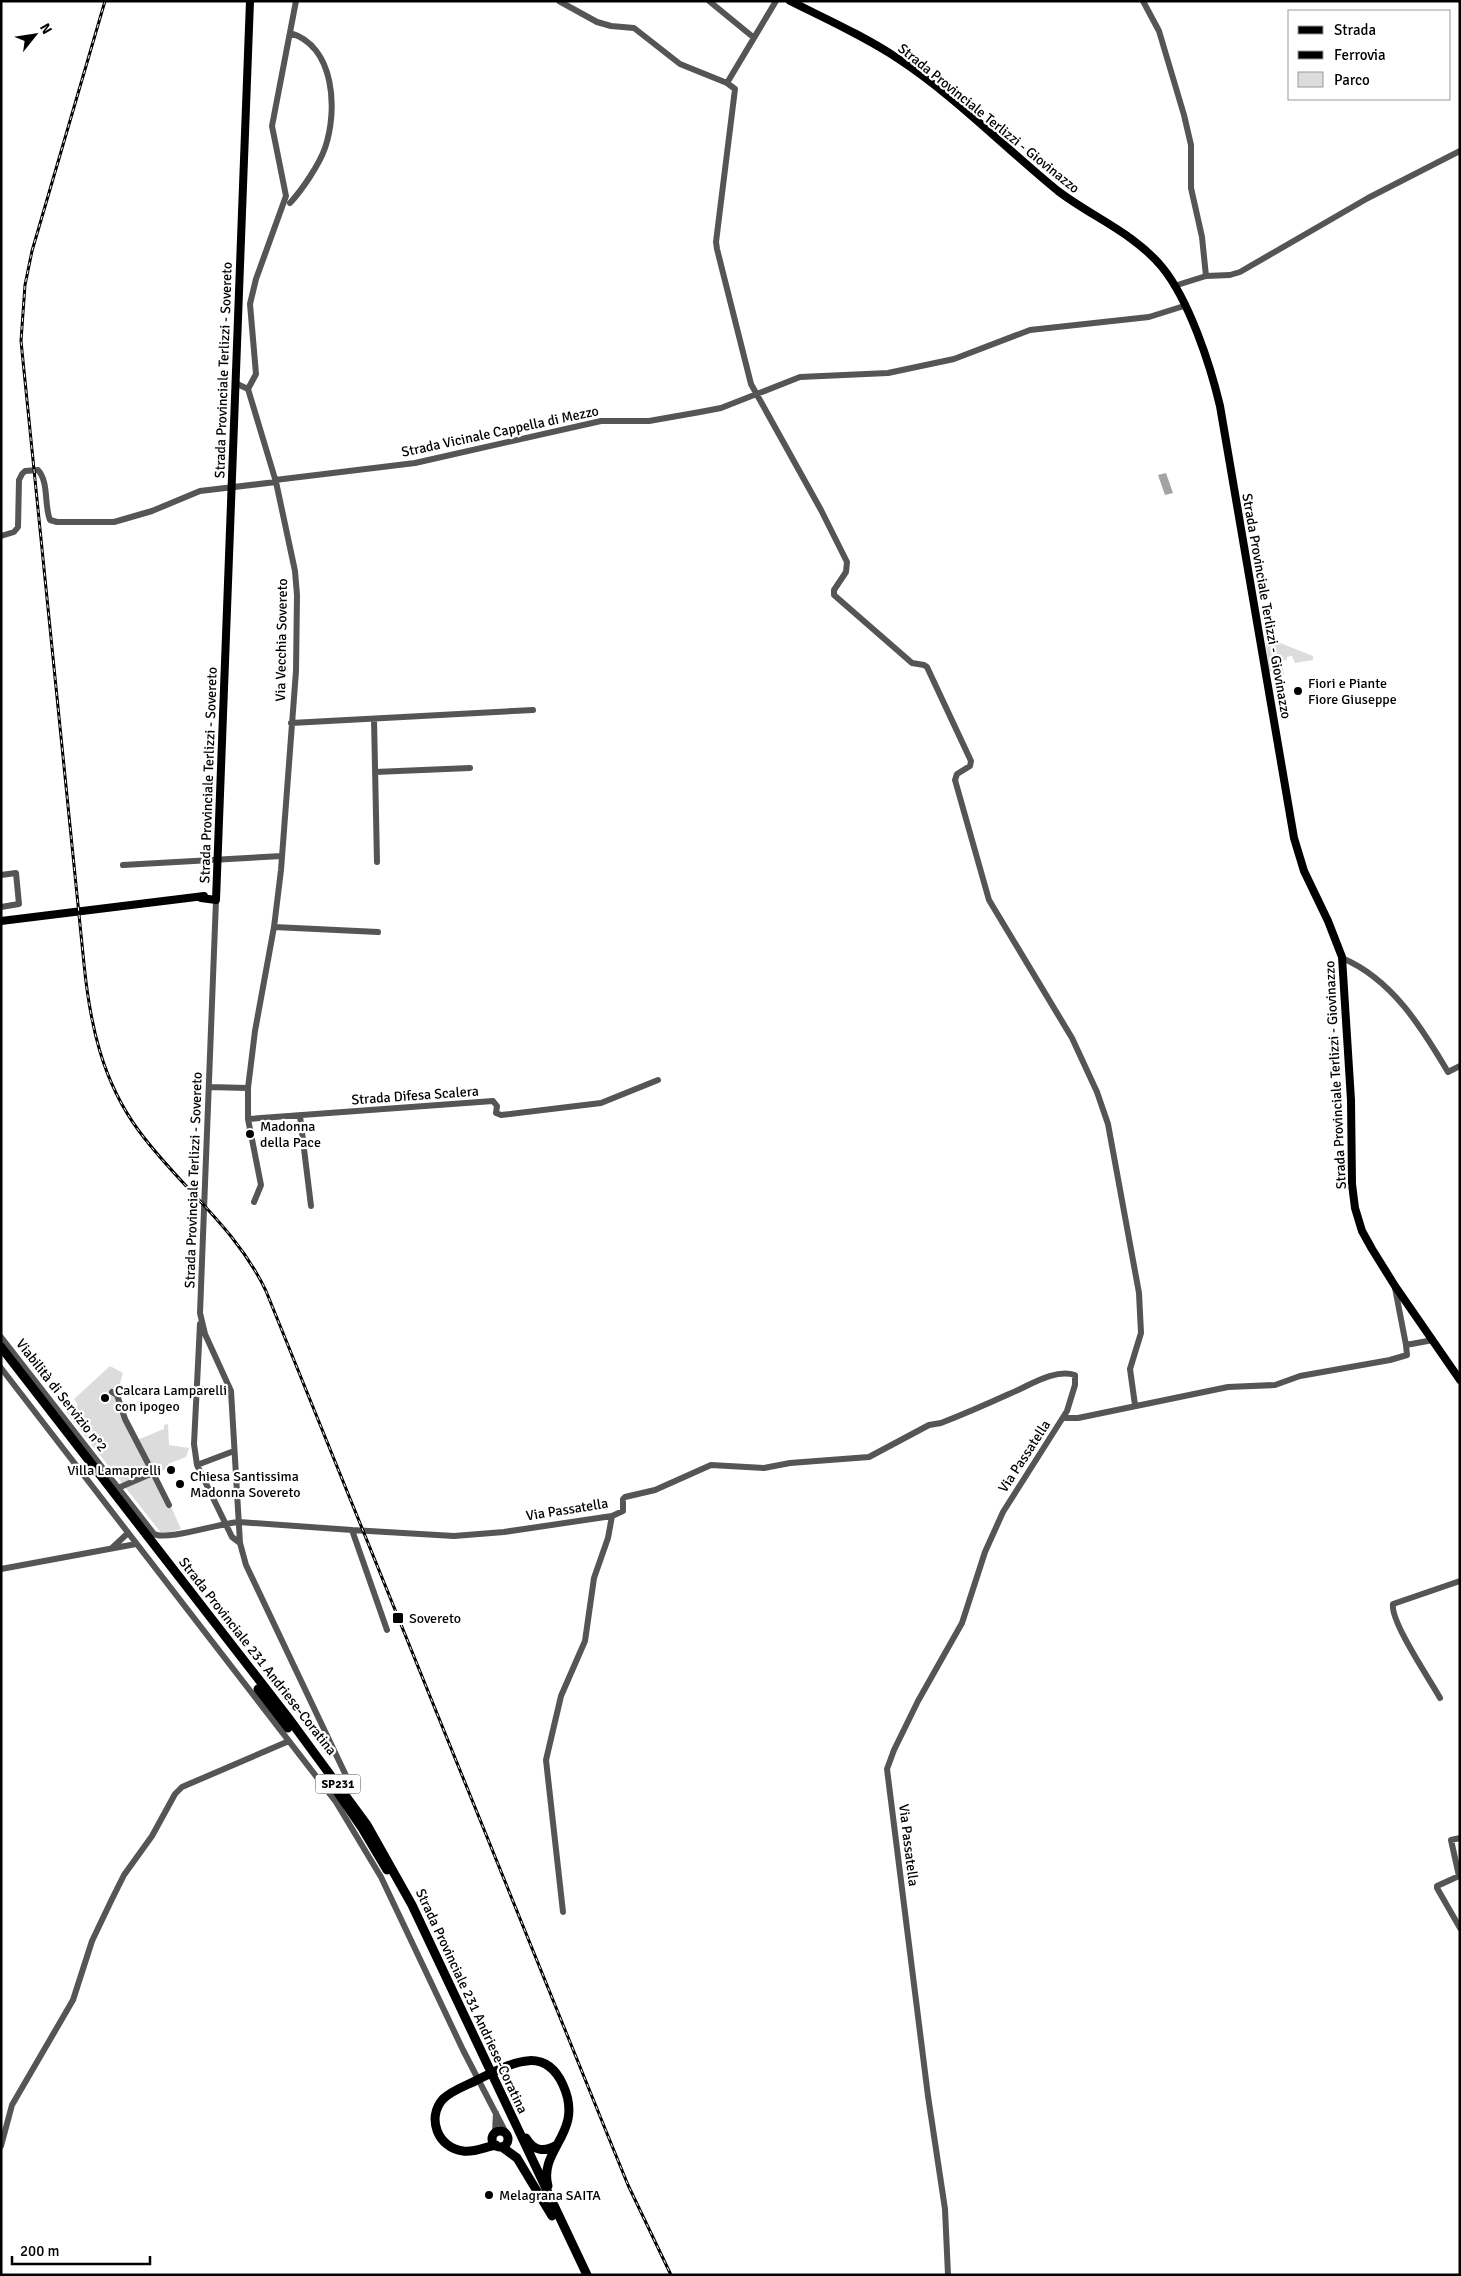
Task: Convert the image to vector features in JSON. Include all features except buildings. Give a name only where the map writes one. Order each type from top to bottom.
[{"type":"highway","name":"Strada Provinciale 231 Andriese-Coratina","points":[[1,1347],[287,1716],[368,1825],[412,1905],[587,2275]]},
{"type":"highway","name":"Strada Provinciale 231 Andriese-Coratina","points":[[1,1357],[312,1759],[362,1828],[406,1907],[580,2275]]},
{"type":"highway","name":"SP231","points":[[552,2216],[517,2158],[497,2140],[478,2149],[465,2152],[450,2147],[440,2137],[435,2122],[437,2110],[443,2100],[451,2093],[518,2062],[533,2060],[547,2066],[557,2075],[565,2091],[569,2109],[566,2128],[549,2162],[547,2181],[573,2246]]},
{"type":"highway","name":"SP231","points":[[502,2097],[530,2145],[543,2150],[558,2145]]},
{"type":"highway","points":[[497,2140],[507,2143],[507,2135]]},
{"type":"main road","name":"Strada Provinciale Terlizzi - Sovereto","points":[[216,896],[250,1]]},
{"type":"main road","name":"Strada Provinciale Terlizzi - Giovinazzo","points":[[790,1],[853,33],[911,68],[1059,191],[1138,244],[1163,268],[1184,306],[1207,360],[1220,406],[1294,838],[1304,871],[1328,921],[1342,958],[1350,1090],[1352,1184],[1355,1208],[1362,1231],[1395,1286],[1460,1380]]},
{"type":"main road","points":[[1,921],[216,896]]},
{"type":"street","points":[[235,383],[248,389],[256,374],[250,304],[256,280],[286,196],[272,131],[296,1]]},
{"type":"street","points":[[560,1],[597,22],[611,26],[634,28],[680,64],[727,83],[735,89],[716,242],[749,378],[847,562],[846,572],[834,590],[834,595],[912,663],[927,667],[971,761],[970,766],[956,775],[955,780],[989,900],[1069,1032],[1097,1092],[1108,1124],[1139,1293],[1141,1333],[1130,1369],[1135,1405]]},
{"type":"street","points":[[709,1],[753,37]]},
{"type":"street","points":[[727,83],[776,1]]},
{"type":"street","points":[[1143,1],[1159,30],[1191,145],[1191,188],[1202,237],[1206,276]]},
{"type":"street","points":[[290,33],[304,38],[312,44],[320,56],[327,76],[331,106],[329,132],[324,151],[290,203]]},
{"type":"street","points":[[1174,286],[1206,276],[1230,275],[1240,272],[1368,198],[1460,151]]},
{"type":"street","name":"Strada Vicinale Cappella di Mezzo","points":[[1,536],[14,532],[18,527],[19,480],[22,474],[30,470],[38,470],[42,475],[50,520],[57,522],[114,522],[152,511],[200,491],[415,463],[601,421],[649,421],[700,412],[721,408],[800,377],[888,373],[954,359],[1030,330],[1148,318],[1184,306]]},
{"type":"street","name":"Via Vecchia Sovereto","points":[[248,389],[276,481],[293,559],[297,595],[296,662],[282,856],[274,927],[254,1031],[248,1088],[248,1119],[260,1185],[254,1202]]},
{"type":"street","points":[[291,723],[533,710]]},
{"type":"street","points":[[374,719],[377,862]]},
{"type":"street","points":[[375,772],[470,768]]},
{"type":"street","points":[[123,865],[282,856]]},
{"type":"street","points":[[1,875],[16,873],[19,904],[1,907]]},
{"type":"street","name":"Strada Provinciale Terlizzi - Sovereto","points":[[216,896],[200,1320],[231,1391],[240,1543]]},
{"type":"street","points":[[274,927],[378,932]]},
{"type":"street","points":[[1342,958],[1360,966],[1400,1002],[1428,1039],[1448,1072],[1460,1066]]},
{"type":"street","name":"Strada Difesa Scalera","points":[[248,1119],[494,1101],[497,1106],[496,1113],[501,1115],[601,1103],[658,1080]]},
{"type":"street","points":[[209,1087],[248,1088]]},
{"type":"street","points":[[300,1116],[310,1206]]},
{"type":"street","points":[[1064,1418],[1078,1418],[1228,1387],[1275,1385],[1300,1376],[1390,1360],[1407,1355],[1395,1286]]},
{"type":"street","points":[[200,1320],[194,1444],[197,1464],[232,1537],[240,1543],[246,1565],[350,1784]]},
{"type":"street","name":"Viabilità di Servizio n°2","points":[[1,1337],[118,1488],[153,1532],[159,1536]]},
{"type":"street","points":[[1406,1345],[1433,1340]]},
{"type":"street","points":[[1,1368],[336,1802],[381,1877],[463,2050],[507,2135]]},
{"type":"street","name":"Via Passatella","points":[[159,1536],[239,1522],[454,1536],[504,1532],[561,1522],[612,1516],[623,1511],[622,1502],[625,1497],[655,1490],[711,1465],[764,1468],[790,1463],[869,1457],[929,1425],[941,1423],[1013,1393],[1032,1382],[1072,1373],[1076,1376],[1064,1418],[1003,1512],[985,1552],[962,1623],[918,1701],[894,1750],[887,1769],[928,2096],[945,2209],[948,2275]]},
{"type":"street","points":[[197,1389],[231,1391]]},
{"type":"street","points":[[112,1392],[117,1394],[125,1418],[169,1504]]},
{"type":"street","points":[[197,1464],[234,1451]]},
{"type":"street","points":[[118,1488],[153,1473]]},
{"type":"street","points":[[564,1912],[546,1760],[561,1696],[585,1641],[594,1578],[608,1538],[612,1516]]},
{"type":"street","points":[[352,1530],[387,1630]]},
{"type":"street","points":[[112,1547],[128,1533]]},
{"type":"street","points":[[1,1569],[136,1544]]},
{"type":"street","points":[[1440,1698],[1403,1634],[1392,1609],[1393,1604],[1460,1581]]},
{"type":"street","points":[[1,2146],[12,2105],[73,2000],[100,1922],[124,1875],[152,1836],[175,1794],[182,1787],[289,1740]]},
{"type":"street","points":[[1460,1838],[1451,1840],[1459,1876],[1437,1886],[1460,1928]]},
{"type":"street","points":[[495,2110],[497,2140]]},
{"type":"green space","points":[[1265,637],[1313,656],[1313,660],[1295,663],[1292,656],[1287,657],[1287,660],[1282,661],[1284,675],[1269,671]]},
{"type":"green space","points":[[110,1366],[123,1373],[119,1392],[120,1400],[137,1440],[164,1429],[164,1425],[168,1424],[169,1445],[189,1448],[186,1457],[168,1464],[169,1468],[156,1473],[181,1529],[162,1534],[66,1412],[78,1405],[74,1399]]},
{"type":"shaded area","points":[[1166,473],[1173,493],[1165,495],[1158,475]]},
{"type":"railway","points":[[105,1],[32,251],[25,285],[21,341],[84,964],[94,1030],[107,1072],[126,1112],[155,1151],[239,1246],[266,1291],[628,2185],[671,2275]]},
{"type":"place","name":"Fiori e Piante Fiore Giuseppe","points":[[1298,691]]},
{"type":"place","name":"Madonna della Pace","points":[[250,1134]]},
{"type":"place","name":"Calcara Lamparelli con ipogeo","points":[[105,1398]]},
{"type":"place","name":"Villa Lamaprelli","points":[[171,1470]]},
{"type":"place","name":"Chiesa Santissima Madonna Sovereto","points":[[180,1484]]},
{"type":"place","name":"Sovereto","points":[[398,1618]]},
{"type":"place","name":"Melagrana SAITA","points":[[489,2195]]}]
